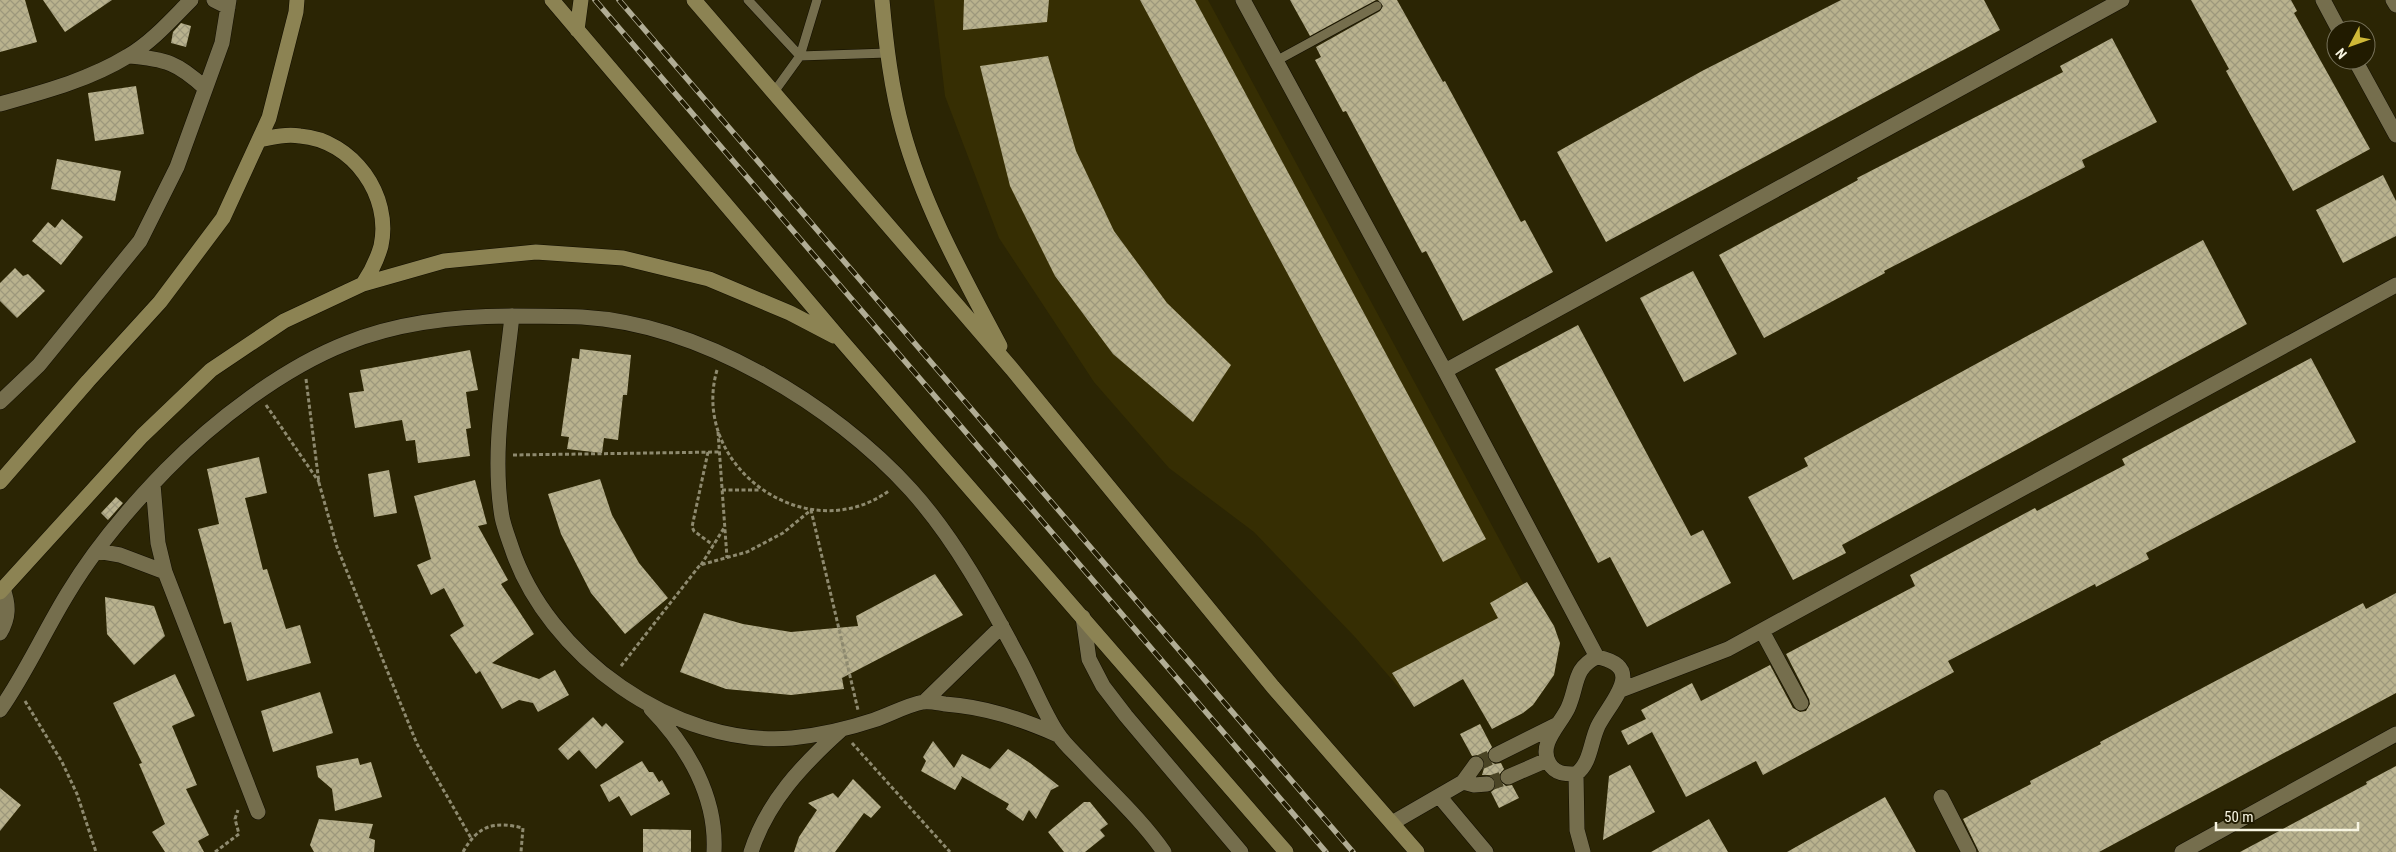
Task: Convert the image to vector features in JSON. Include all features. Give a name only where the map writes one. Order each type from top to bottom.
[{"type":"main road","points":[[3,477],[172,287],[223,218],[269,118],[296,12],[297,0]]},
{"type":"main road","points":[[552,0],[841,340],[1286,852]]},
{"type":"main road","points":[[577,30],[581,0]]},
{"type":"main road","points":[[694,0],[1012,369],[1273,686],[1417,852]]},
{"type":"main road","points":[[882,0],[887,53],[903,131],[927,202],[959,269],[1012,369]]},
{"type":"main road","points":[[259,140],[280,136],[302,136],[322,141],[342,151],[358,165],[366,176],[379,202],[383,224],[381,245],[374,266],[363,284]]},
{"type":"main road","points":[[1,590],[142,436],[211,370],[284,321],[363,284],[444,261],[536,252],[623,258],[709,278],[790,313],[841,340]]},
{"type":"street","points":[[0,104],[63,86],[129,56],[166,26],[191,0]]},
{"type":"street","points":[[0,402],[39,365],[140,241],[178,167],[222,43],[229,4],[214,0]]},
{"type":"street","points":[[1243,0],[1446,371],[1597,657]]},
{"type":"street","points":[[1446,371],[2122,0]]},
{"type":"street","points":[[2323,0],[2334,20]]},
{"type":"street","points":[[2393,0],[2396,5]]},
{"type":"street","points":[[129,56],[158,58],[185,70],[206,88]]},
{"type":"street","points":[[2360,70],[2396,136]]},
{"type":"street","points":[[1621,690],[1728,649],[2396,285]]},
{"type":"street","points":[[512,316],[497,456],[502,519],[520,572],[548,619],[586,659],[645,703],[673,732],[694,766],[708,803],[714,852]]},
{"type":"street","points":[[0,710],[16,686],[68,592],[97,551],[153,484],[208,431],[258,393],[304,364],[347,343],[403,326],[462,317],[584,317],[638,326],[708,348],[765,376],[819,409],[868,447],[902,481],[952,542],[1002,626],[1058,735],[1164,852]]},
{"type":"street","points":[[153,484],[158,543],[165,572],[258,812]]},
{"type":"street","points":[[97,551],[120,556],[165,572]]},
{"type":"street","points":[[0,633],[7,619],[8,609],[1,590]]},
{"type":"street","points":[[1083,617],[1089,659],[1103,686],[1126,716],[1242,852]]},
{"type":"street","points":[[924,702],[1002,626]]},
{"type":"street","points":[[1762,631],[1800,703]]},
{"type":"street","points":[[1576,774],[1558,772],[1547,760],[1545,748],[1568,707],[1579,672],[1586,662],[1597,657],[1609,659],[1621,669],[1623,678],[1621,690],[1598,726],[1586,764],[1576,774],[1577,830],[1583,852]]},
{"type":"street","points":[[645,703],[691,724],[741,736],[791,738],[841,730],[924,702],[970,706],[1006,714],[1058,735]]},
{"type":"street","points":[[1496,755],[1559,724]]},
{"type":"street","points":[[751,852],[756,837],[778,797],[806,761],[841,730]]},
{"type":"street","points":[[2182,852],[2396,734]]},
{"type":"street","points":[[1508,777],[1547,760]]},
{"type":"street","points":[[1392,823],[1463,782],[1476,764]]},
{"type":"street","points":[[1463,782],[1487,784]]},
{"type":"street","points":[[1439,796],[1486,852]]},
{"type":"street","points":[[1941,796],[1969,852]]},
{"type":"lane","points":[[748,0],[800,56],[887,53]]},
{"type":"lane","points":[[774,92],[800,56],[817,0]]},
{"type":"lane","points":[[1276,61],[1377,6]]},
{"type":"path","points":[[722,355],[715,379],[713,404],[718,429],[727,558]]},
{"type":"path","points":[[304,364],[319,483],[338,547],[417,744],[471,838]]},
{"type":"path","points":[[258,393],[319,483]]},
{"type":"path","points":[[718,429],[732,460],[742,473],[761,490],[785,503],[811,510],[836,510],[860,506],[882,496],[902,481]]},
{"type":"path","points":[[708,452],[692,526],[694,531],[713,545]]},
{"type":"path","points":[[497,456],[720,452]]},
{"type":"path","points":[[722,490],[761,490]]},
{"type":"path","points":[[700,565],[747,552],[784,533],[811,510]]},
{"type":"path","points":[[811,510],[861,724]]},
{"type":"path","points":[[611,678],[700,565],[725,526]]},
{"type":"path","points":[[16,686],[77,794],[96,852]]},
{"type":"path","points":[[841,730],[950,852]]},
{"type":"path","points":[[215,852],[239,834],[236,819],[240,804],[251,794]]},
{"type":"path","points":[[463,852],[471,838],[486,827],[504,823],[523,828],[522,852]]},
{"type":"shaded area","points":[[934,0],[1208,0],[1550,633],[1401,690],[1355,637],[1254,532],[1169,468],[1094,382],[999,238],[945,96]]},
{"type":"building","points":[[0,0],[25,0],[37,42],[0,52]]},
{"type":"building","points":[[43,0],[112,0],[65,32]]},
{"type":"building","points":[[964,0],[1049,0],[1047,22],[963,30]]},
{"type":"building","points":[[1140,0],[1195,0],[1486,539],[1443,562]]},
{"type":"building","points":[[1290,0],[1376,0],[1310,36]]},
{"type":"building","points":[[1378,0],[1397,0],[1443,82],[1445,81],[1521,222],[1525,220],[1553,272],[1463,321],[1426,251],[1422,253],[1346,111],[1343,112],[1315,60],[1321,57],[1316,47],[1380,11],[1383,6]]},
{"type":"building","points":[[1841,0],[1984,0],[2000,30],[1606,242],[1557,152],[1702,71]]},
{"type":"building","points":[[2191,0],[2291,0],[2297,11],[2294,13],[2370,149],[2293,191],[2226,71],[2229,69]]},
{"type":"building","points":[[181,23],[191,26],[186,47],[171,43],[173,32]]},
{"type":"building","points":[[2112,38],[2157,122],[2082,160],[2085,167],[1884,271],[1885,273],[1764,338],[1719,255],[1858,180],[1857,178],[2063,72],[2060,66]]},
{"type":"building","points":[[1048,56],[1076,151],[1114,231],[1167,303],[1231,365],[1193,422],[1113,354],[1055,276],[1010,186],[980,66]]},
{"type":"building","points":[[136,86],[144,134],[95,141],[88,93]]},
{"type":"building","points":[[57,159],[121,171],[115,201],[51,189]]},
{"type":"building","points":[[2383,175],[2396,201],[2396,236],[2343,263],[2316,210]]},
{"type":"building","points":[[62,219],[83,237],[61,265],[32,241],[48,222],[55,228]]},
{"type":"building","points":[[2203,240],[2247,324],[1842,545],[1846,553],[1793,580],[1748,497],[1808,466],[1804,458]]},
{"type":"building","points":[[15,268],[23,276],[28,274],[45,291],[17,318],[0,301],[0,283]]},
{"type":"building","points":[[1693,271],[1737,354],[1684,382],[1640,298]]},
{"type":"building","points":[[1578,325],[1691,536],[1703,530],[1731,583],[1647,627],[1610,557],[1598,563],[1495,369]]},
{"type":"building","points":[[580,349],[631,355],[627,395],[623,395],[618,440],[604,438],[602,453],[567,449],[569,437],[561,436],[572,358],[579,359]]},
{"type":"building","points":[[470,350],[478,390],[466,392],[471,428],[466,429],[470,456],[418,463],[415,440],[406,441],[402,420],[355,428],[349,393],[364,391],[360,370]]},
{"type":"building","points":[[2311,358],[2356,442],[2146,553],[2149,559],[2096,587],[2095,584],[1948,661],[1954,672],[1763,775],[1756,761],[1686,797],[1652,732],[1628,745],[1621,731],[1646,719],[1641,710],[1692,683],[1701,701],[1770,665],[1793,708],[1800,712],[1806,711],[1810,704],[1809,699],[1786,654],[1915,586],[1910,575],[2035,508],[2037,511],[2125,465],[2122,459]]},
{"type":"building","points":[[259,457],[267,493],[245,498],[263,570],[267,569],[286,629],[300,625],[311,663],[247,681],[231,622],[224,624],[198,529],[219,524],[207,469]]},
{"type":"building","points":[[389,470],[397,513],[374,517],[368,474]]},
{"type":"building","points":[[600,479],[612,515],[639,563],[668,598],[625,634],[591,593],[561,534],[548,494]]},
{"type":"building","points":[[475,480],[487,524],[478,526],[508,580],[501,584],[534,634],[492,663],[539,679],[555,670],[569,695],[538,712],[533,703],[519,700],[502,709],[480,671],[476,674],[450,635],[464,626],[444,588],[431,595],[417,565],[431,559],[414,496]]},
{"type":"building","points":[[116,497],[123,503],[108,520],[101,513]]},
{"type":"building","points":[[935,574],[963,615],[842,678],[844,689],[791,695],[726,689],[680,672],[704,613],[743,624],[791,632],[858,626],[856,616]]},
{"type":"building","points":[[1527,582],[1554,626],[1560,643],[1554,675],[1533,705],[1523,713],[1492,729],[1463,679],[1414,707],[1392,673],[1498,618],[1490,603]]},
{"type":"building","points":[[2396,593],[2396,693],[2099,852],[1979,852],[1963,819],[2031,784],[2030,781],[2101,744],[2100,742],[2363,603],[2366,609]]},
{"type":"building","points":[[105,597],[154,606],[165,636],[134,665],[107,634]]},
{"type":"building","points":[[175,674],[195,716],[172,726],[197,785],[186,789],[209,835],[198,841],[204,852],[165,852],[152,832],[165,824],[139,764],[142,763],[113,703]]},
{"type":"building","points":[[320,692],[333,733],[273,752],[261,711]]},
{"type":"building","points":[[593,717],[602,727],[606,723],[624,742],[596,769],[579,750],[568,760],[558,749]]},
{"type":"building","points":[[1480,724],[1492,747],[1487,754],[1488,760],[1495,764],[1501,763],[1504,769],[1499,775],[1500,781],[1506,786],[1512,785],[1519,798],[1499,808],[1491,792],[1496,788],[1495,779],[1491,775],[1482,775],[1485,765],[1484,760],[1477,755],[1472,756],[1460,734]]},
{"type":"building","points":[[933,741],[954,768],[962,754],[990,769],[1008,749],[1030,763],[1059,786],[1051,790],[1036,819],[1029,810],[1023,821],[1006,809],[1009,804],[961,776],[962,778],[955,790],[921,771],[926,761],[923,757]]},
{"type":"building","points":[[358,758],[360,765],[371,762],[382,797],[335,811],[332,789],[318,777],[316,766]]},
{"type":"building","points":[[642,761],[649,772],[653,772],[659,782],[662,780],[670,794],[631,816],[619,796],[609,802],[600,785]]},
{"type":"building","points":[[1630,765],[1655,812],[1603,840],[1609,776]]},
{"type":"building","points":[[2396,766],[2396,852],[2240,852],[2367,784],[2366,782]]},
{"type":"building","points":[[853,779],[881,807],[871,818],[864,813],[835,852],[794,852],[799,837],[817,810],[808,803],[833,793],[838,798]]},
{"type":"building","points":[[0,788],[21,805],[0,831]]},
{"type":"building","points":[[1885,797],[1916,852],[1787,852]]},
{"type":"building","points":[[1084,802],[1090,802],[1108,824],[1100,830],[1105,836],[1085,852],[1064,852],[1048,832]]},
{"type":"building","points":[[319,819],[373,824],[369,838],[375,840],[374,852],[314,852],[310,845]]},
{"type":"building","points":[[1709,819],[1728,852],[1651,852]]},
{"type":"building","points":[[643,829],[691,830],[691,852],[643,852]]},
{"type":"tunnel","points":[[1476,764],[1496,755]]},
{"type":"tunnel","points":[[1487,784],[1508,777]]},
{"type":"railway","points":[[595,0],[1326,852]]},
{"type":"railway","points":[[619,0],[1353,852]]}]
